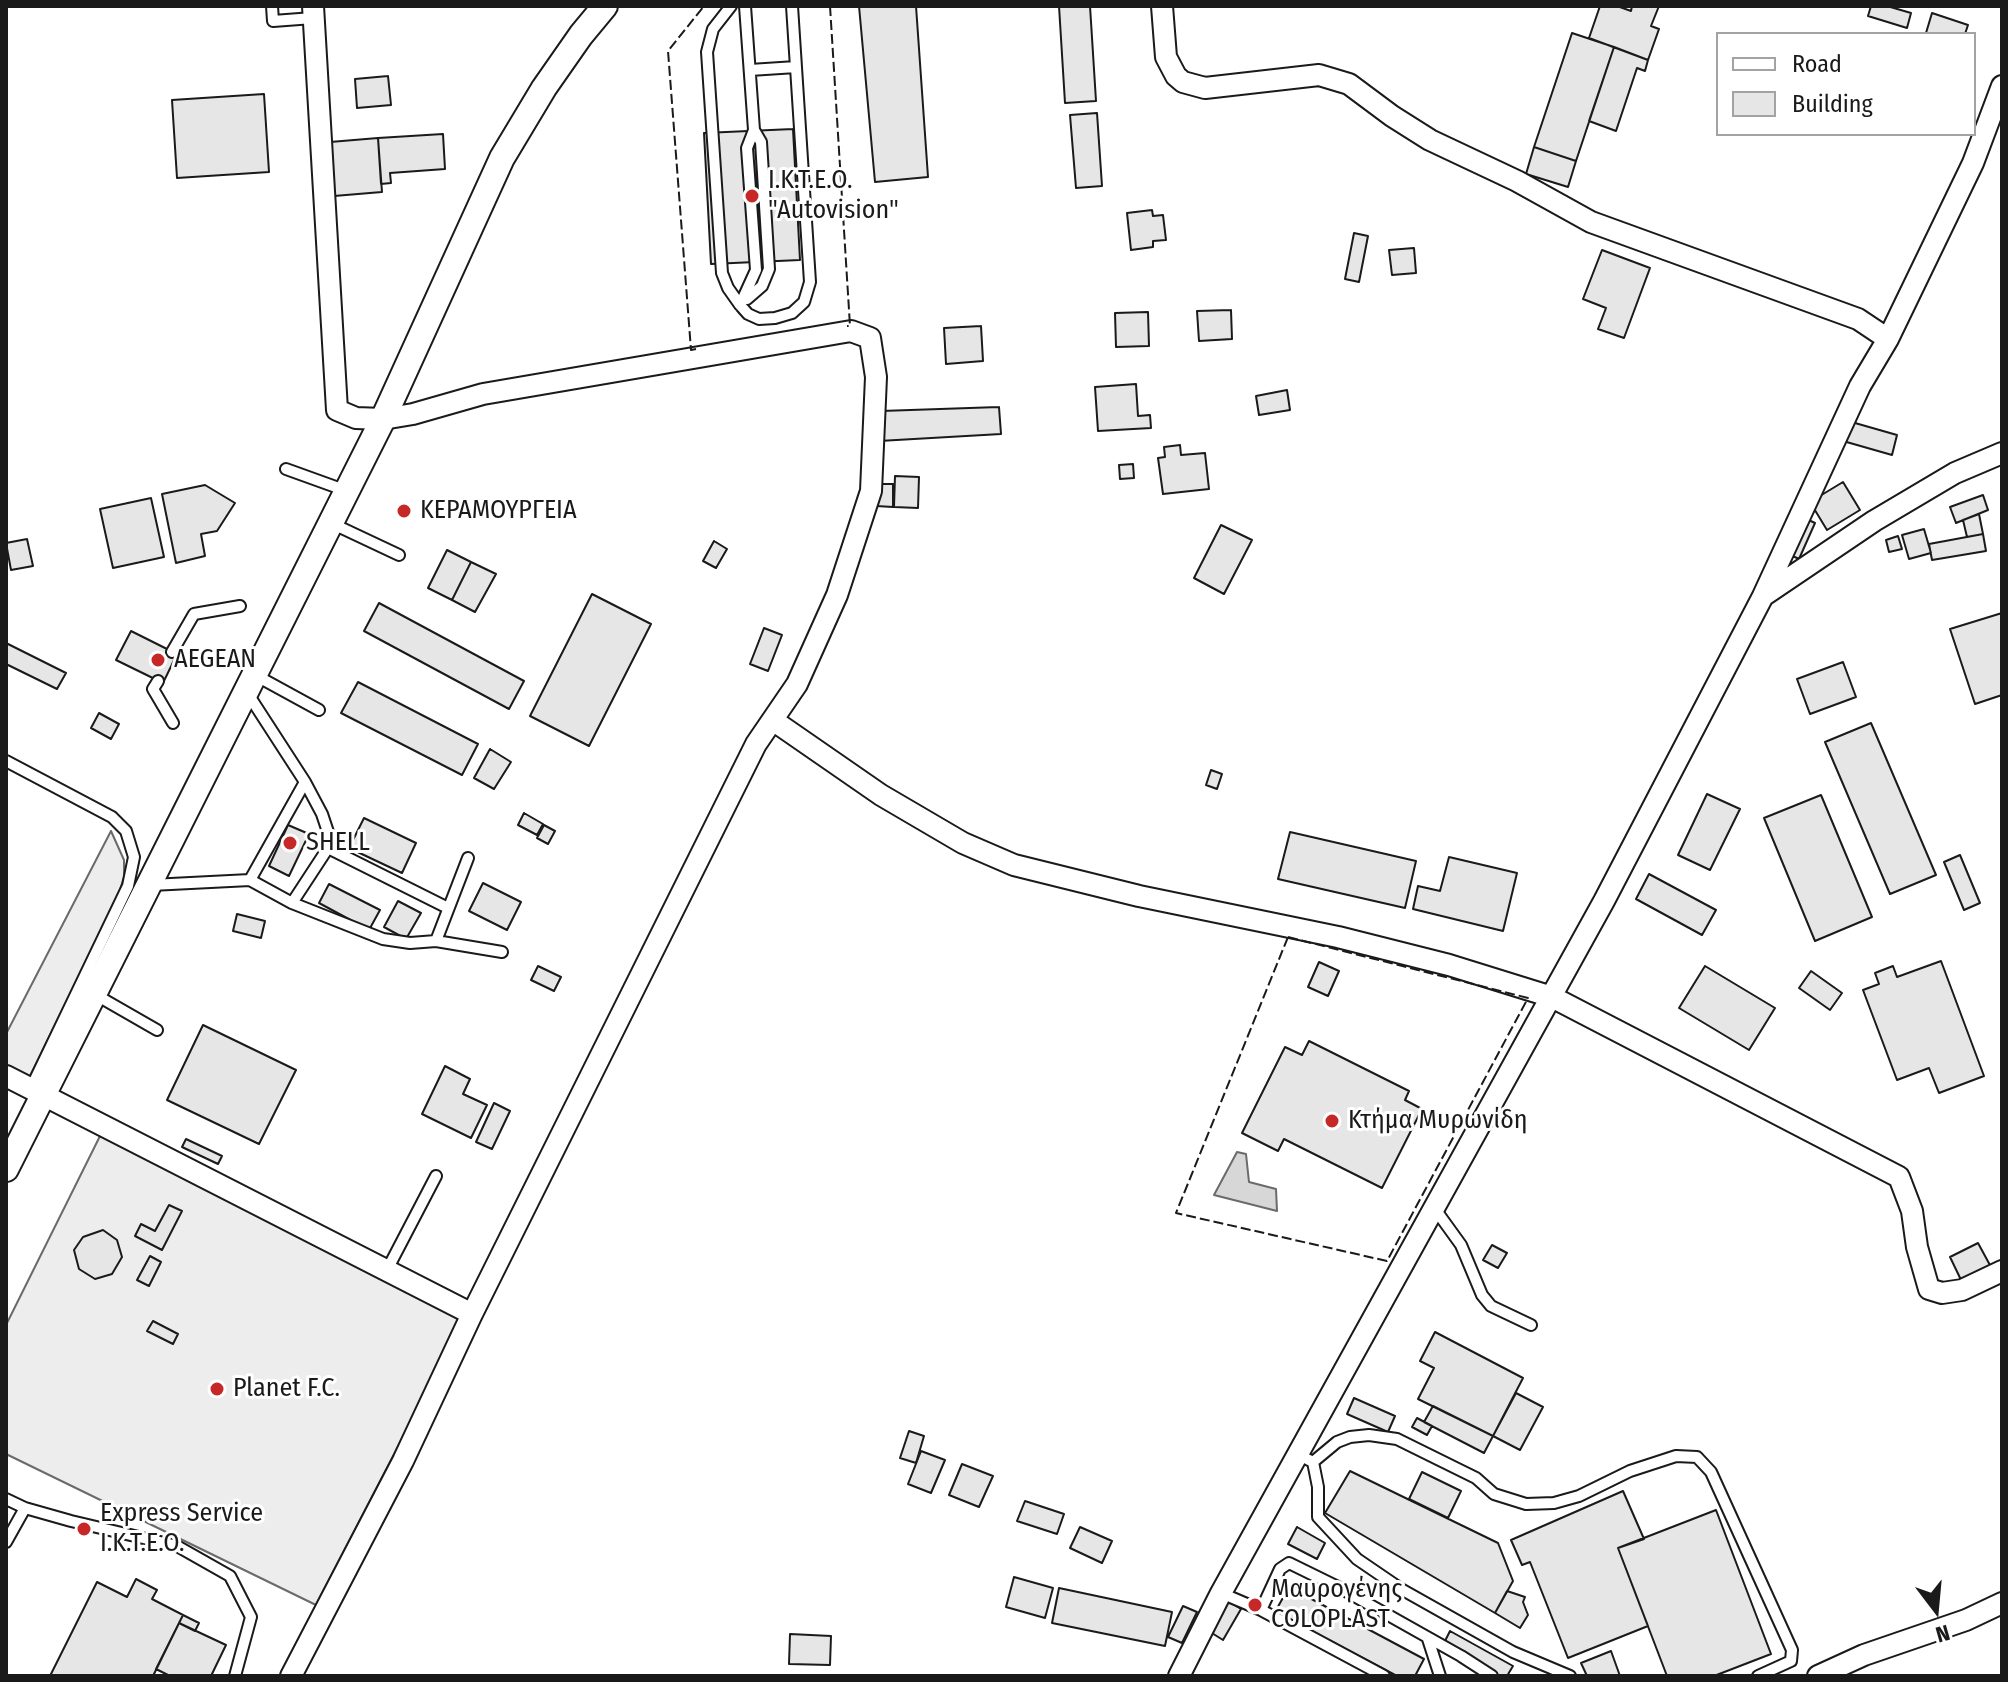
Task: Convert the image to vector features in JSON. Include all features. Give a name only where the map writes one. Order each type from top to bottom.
[{"type":"street","points":[[6,1169],[37,1091],[94,994],[383,419],[502,158],[551,77],[605,6]]},
{"type":"street","points":[[1162,6],[1166,57],[1176,76],[1183,82],[1205,88],[1319,75],[1349,84],[1430,140],[1517,181],[1591,222],[1858,319],[1888,339]]},
{"type":"street","points":[[291,1676],[403,1461],[472,1314],[756,744],[797,684],[837,595],[871,491],[876,377],[870,338],[851,331],[483,394],[413,414],[383,419],[356,418],[337,410],[313,12]]},
{"type":"street","points":[[1179,1676],[1221,1593],[1306,1458],[1435,1209],[1552,997],[1763,596],[1860,386],[1888,339],[1973,163],[2002,86]]},
{"type":"street","points":[[1763,596],[1874,521],[1955,473],[2002,453]]},
{"type":"street","points":[[774,721],[881,795],[963,843],[1014,865],[1139,896],[1338,937],[1449,965],[1552,997],[1899,1177],[1912,1211],[1917,1247],[1929,1289],[1942,1293],[1962,1290],[2002,1271]]},
{"type":"street","points":[[6,1076],[472,1314]]},
{"type":"street","points":[[1818,1676],[1864,1655],[1966,1620],[2002,1603]]},
{"type":"lane","points":[[272,6],[273,21],[313,12]]},
{"type":"lane","points":[[731,6],[713,29],[707,52],[722,273],[740,305],[748,314],[759,319],[792,313],[804,302],[810,282],[792,6]]},
{"type":"lane","points":[[740,305],[756,270],[747,148],[754,130],[745,6]]},
{"type":"lane","points":[[750,70],[796,67]]},
{"type":"lane","points":[[286,469],[347,491]]},
{"type":"lane","points":[[331,523],[399,555]]},
{"type":"lane","points":[[172,652],[194,614],[240,606]]},
{"type":"lane","points":[[158,681],[153,689],[173,723]]},
{"type":"lane","points":[[250,683],[319,710]]},
{"type":"lane","points":[[250,683],[322,814],[328,832],[328,848],[292,903]]},
{"type":"lane","points":[[6,761],[126,831],[134,857],[128,886],[37,1091]]},
{"type":"lane","points":[[250,880],[305,782]]},
{"type":"lane","points":[[328,848],[448,908]]},
{"type":"lane","points":[[436,941],[468,858]]},
{"type":"lane","points":[[149,885],[250,880],[292,903],[383,939],[410,943],[436,941],[502,952]]},
{"type":"lane","points":[[94,994],[157,1030]]},
{"type":"lane","points":[[387,1270],[436,1176]]},
{"type":"lane","points":[[1435,1209],[1454,1233],[1482,1295],[1491,1306],[1531,1325]]},
{"type":"lane","points":[[1570,1676],[1513,1652],[1401,1589],[1357,1559],[1318,1517],[1318,1487],[1306,1458],[1350,1437],[1369,1435],[1397,1439],[1476,1478],[1494,1494],[1526,1504],[1554,1503],[1579,1496],[1630,1471],[1676,1456],[1697,1457],[1711,1472],[1792,1650],[1791,1661],[1758,1676]]},
{"type":"lane","points":[[6,1499],[25,1508],[177,1546],[230,1576],[251,1617],[235,1676]]},
{"type":"lane","points":[[6,1542],[25,1508]]},
{"type":"lane","points":[[1261,1610],[1280,1569],[1289,1563],[1340,1588],[1492,1676]]},
{"type":"lane","points":[[1221,1593],[1261,1610],[1384,1676]]},
{"type":"lane","points":[[1428,1639],[1440,1676]]},
{"type":"shaded area","points":[[111,831],[124,860],[124,877],[118,896],[30,1076],[18,1080],[6,1074],[6,1034]]},
{"type":"shaded area","name":"Planet F.C.","points":[[103,1130],[465,1317],[316,1605],[6,1454],[6,1325]]},
{"type":"shaded area","points":[[1237,1152],[1246,1154],[1249,1182],[1276,1189],[1277,1211],[1214,1195]]},
{"type":"building","points":[[859,6],[916,6],[928,177],[875,182]]},
{"type":"building","points":[[1059,6],[1090,6],[1096,101],[1065,103]]},
{"type":"building","points":[[1600,6],[1617,6],[1631,11],[1632,6],[1659,6],[1651,26],[1659,29],[1648,60],[1589,38]]},
{"type":"building","points":[[1871,6],[1887,6],[1911,13],[1907,28],[1868,16]]},
{"type":"building","points":[[1932,13],[1968,25],[1966,32],[1926,32]]},
{"type":"building","points":[[1572,33],[1614,47],[1576,161],[1534,147]]},
{"type":"building","points":[[1614,47],[1648,60],[1645,71],[1637,68],[1616,131],[1589,121]]},
{"type":"building","points":[[388,76],[391,105],[357,108],[355,79]]},
{"type":"building","points":[[264,94],[269,172],[177,178],[172,100]]},
{"type":"building","points":[[1097,113],[1102,186],[1076,188],[1070,115]]},
{"type":"building","name":"I.Κ.Τ.Ε.Ο. \"Autovision\"","points":[[793,129],[800,260],[711,264],[704,133]]},
{"type":"building","points":[[443,134],[445,169],[390,173],[391,183],[381,184],[378,138]]},
{"type":"building","points":[[378,138],[382,192],[334,196],[330,142]]},
{"type":"building","points":[[1534,147],[1576,161],[1568,187],[1526,174]]},
{"type":"building","points":[[1152,210],[1153,216],[1163,215],[1166,240],[1153,241],[1153,247],[1131,250],[1127,213]]},
{"type":"building","points":[[1354,233],[1368,236],[1359,282],[1345,279]]},
{"type":"building","points":[[1414,248],[1416,273],[1392,275],[1389,250]]},
{"type":"building","points":[[1602,250],[1650,268],[1624,338],[1598,329],[1606,308],[1583,299]]},
{"type":"building","points":[[1231,310],[1232,339],[1199,341],[1197,311]]},
{"type":"building","points":[[1148,312],[1149,346],[1116,347],[1115,313]]},
{"type":"building","points":[[981,326],[983,361],[946,364],[944,328]]},
{"type":"building","points":[[1136,384],[1138,416],[1150,415],[1151,428],[1098,431],[1095,387]]},
{"type":"building","points":[[1287,390],[1290,410],[1259,415],[1256,396]]},
{"type":"building","points":[[999,407],[1001,434],[879,441],[881,411]]},
{"type":"building","points":[[1848,421],[1897,435],[1892,455],[1843,441]]},
{"type":"building","points":[[1180,445],[1181,455],[1205,453],[1209,489],[1163,494],[1158,458],[1165,457],[1164,447]]},
{"type":"building","points":[[1133,464],[1134,478],[1120,479],[1119,465]]},
{"type":"building","points":[[895,476],[919,477],[918,508],[894,507]]},
{"type":"building","points":[[1843,482],[1860,510],[1827,530],[1810,502]]},
{"type":"building","points":[[879,484],[893,484],[893,507],[876,506]]},
{"type":"building","points":[[205,485],[235,503],[217,531],[201,534],[205,556],[176,563],[162,494]]},
{"type":"building","points":[[1983,495],[1988,510],[1956,523],[1950,507]]},
{"type":"building","points":[[151,498],[164,557],[113,568],[100,509]]},
{"type":"building","points":[[1979,514],[1983,534],[1967,537],[1963,520]]},
{"type":"building","points":[[1800,516],[1815,523],[1799,559],[1784,552]]},
{"type":"building","points":[[1221,525],[1252,540],[1224,594],[1194,578]]},
{"type":"building","points":[[1924,529],[1931,553],[1909,559],[1902,535]]},
{"type":"building","points":[[1983,534],[1986,551],[1932,560],[1929,544]]},
{"type":"building","points":[[1898,536],[1902,549],[1889,552],[1886,540]]},
{"type":"building","points":[[27,539],[33,566],[11,570],[6,543]]},
{"type":"building","points":[[714,541],[727,549],[716,568],[703,561]]},
{"type":"building","points":[[447,550],[471,562],[452,600],[428,588]]},
{"type":"building","points":[[471,562],[496,574],[475,612],[452,600]]},
{"type":"building","points":[[592,594],[651,624],[589,746],[530,716]]},
{"type":"building","points":[[379,603],[524,681],[509,709],[364,631]]},
{"type":"building","points":[[2002,613],[2002,695],[1975,704],[1950,629]]},
{"type":"building","points":[[764,628],[782,635],[768,671],[750,664]]},
{"type":"building","points":[[131,631],[177,654],[163,683],[116,660]]},
{"type":"building","points":[[6,643],[66,673],[57,689],[6,664]]},
{"type":"building","points":[[1843,662],[1856,697],[1810,714],[1797,679]]},
{"type":"building","points":[[358,682],[478,744],[462,775],[341,713]]},
{"type":"building","points":[[99,713],[119,724],[111,739],[91,728]]},
{"type":"building","points":[[1871,723],[1936,875],[1890,894],[1825,742]]},
{"type":"building","points":[[490,749],[511,762],[494,789],[474,778]]},
{"type":"building","points":[[1211,770],[1222,774],[1217,789],[1206,785]]},
{"type":"building","points":[[1707,794],[1740,809],[1710,870],[1678,855]]},
{"type":"building","points":[[1821,795],[1872,917],[1815,941],[1764,818]]},
{"type":"building","points":[[524,813],[543,824],[537,835],[518,825]]},
{"type":"building","points":[[364,818],[416,843],[402,873],[349,848]]},
{"type":"building","points":[[288,825],[309,834],[289,876],[269,866]]},
{"type":"building","points":[[544,825],[555,831],[548,844],[537,838]]},
{"type":"building","points":[[1290,832],[1416,861],[1405,908],[1278,879]]},
{"type":"building","points":[[1960,855],[1980,903],[1964,910],[1944,862]]},
{"type":"building","points":[[1449,857],[1517,873],[1503,931],[1413,909],[1418,886],[1440,891]]},
{"type":"building","points":[[1649,874],[1716,910],[1702,935],[1636,899]]},
{"type":"building","points":[[483,883],[521,902],[507,930],[469,911]]},
{"type":"building","points":[[329,884],[380,910],[369,930],[319,903]]},
{"type":"building","points":[[398,901],[421,913],[406,939],[384,927]]},
{"type":"building","points":[[237,914],[265,921],[261,938],[233,931]]},
{"type":"building","points":[[1941,961],[1984,1076],[1939,1093],[1929,1068],[1897,1080],[1863,990],[1879,984],[1875,973],[1893,966],[1897,977]]},
{"type":"building","points":[[1319,962],[1339,971],[1328,996],[1308,987]]},
{"type":"building","points":[[538,966],[561,977],[554,991],[531,980]]},
{"type":"building","points":[[1705,966],[1775,1008],[1749,1050],[1679,1008]]},
{"type":"building","points":[[1811,971],[1842,993],[1830,1010],[1799,988]]},
{"type":"building","points":[[203,1025],[296,1070],[259,1144],[167,1100]]},
{"type":"building","name":"Κτήμα Μυρωνίδη","points":[[1309,1041],[1409,1091],[1405,1100],[1422,1109],[1382,1188],[1284,1139],[1278,1151],[1242,1133],[1285,1047],[1302,1055]]},
{"type":"building","points":[[445,1066],[470,1079],[463,1094],[487,1105],[471,1138],[422,1114]]},
{"type":"building","points":[[494,1103],[510,1111],[492,1149],[476,1142]]},
{"type":"building","points":[[186,1139],[222,1156],[218,1164],[182,1147]]},
{"type":"building","points":[[169,1205],[182,1211],[162,1250],[135,1236],[141,1224],[155,1231]]},
{"type":"building","points":[[103,1230],[117,1240],[122,1257],[112,1274],[95,1279],[79,1269],[74,1250],[83,1237]]},
{"type":"building","points":[[1978,1243],[1991,1267],[1962,1282],[1950,1257]]},
{"type":"building","points":[[1492,1245],[1507,1253],[1498,1268],[1483,1260]]},
{"type":"building","points":[[150,1256],[161,1262],[149,1286],[137,1280]]},
{"type":"building","points":[[153,1321],[178,1334],[173,1344],[147,1331]]},
{"type":"building","points":[[1435,1332],[1523,1378],[1493,1436],[1418,1399],[1434,1368],[1420,1361]]},
{"type":"building","points":[[1516,1393],[1543,1407],[1520,1450],[1493,1436]]},
{"type":"building","points":[[1354,1398],[1395,1416],[1388,1432],[1347,1414]]},
{"type":"building","points":[[1433,1406],[1493,1436],[1484,1453],[1424,1422]]},
{"type":"building","points":[[1417,1418],[1432,1426],[1427,1435],[1412,1427]]},
{"type":"building","points":[[909,1431],[924,1436],[916,1463],[900,1458]]},
{"type":"building","points":[[921,1451],[945,1460],[931,1493],[908,1484]]},
{"type":"building","points":[[962,1464],[993,1476],[979,1507],[949,1495]]},
{"type":"building","points":[[1350,1471],[1498,1543],[1513,1581],[1495,1613],[1325,1513]]},
{"type":"building","points":[[1422,1472],[1461,1491],[1448,1518],[1409,1499]]},
{"type":"building","points":[[1623,1491],[1644,1539],[1618,1548],[1648,1626],[1568,1658],[1530,1562],[1522,1565],[1511,1540]]},
{"type":"building","points":[[1025,1501],[1064,1514],[1057,1534],[1017,1521]]},
{"type":"building","points":[[1716,1510],[1771,1654],[1714,1676],[1667,1676],[1618,1548]]},
{"type":"building","points":[[1080,1527],[1112,1541],[1102,1563],[1070,1548]]},
{"type":"building","points":[[1297,1527],[1325,1543],[1317,1559],[1288,1544]]},
{"type":"building","points":[[1014,1577],[1053,1588],[1045,1618],[1006,1607]]},
{"type":"building","points":[[136,1579],[157,1590],[152,1599],[183,1615],[153,1676],[50,1676],[97,1582],[127,1597]]},
{"type":"building","points":[[1289,1587],[1424,1659],[1415,1676],[1397,1676],[1275,1612]]},
{"type":"building","points":[[1059,1588],[1172,1612],[1165,1646],[1052,1623]]},
{"type":"building","points":[[1507,1591],[1525,1597],[1523,1602],[1528,1615],[1520,1628],[1495,1613]]},
{"type":"building","points":[[1225,1599],[1241,1609],[1223,1640],[1207,1630]]},
{"type":"building","points":[[1183,1606],[1197,1612],[1182,1643],[1168,1637]]},
{"type":"building","points":[[183,1615],[199,1623],[195,1631],[179,1623]]},
{"type":"building","points":[[179,1623],[226,1645],[211,1676],[170,1676],[156,1669]]},
{"type":"building","points":[[1450,1631],[1513,1666],[1507,1676],[1499,1676],[1443,1645]]},
{"type":"building","points":[[790,1634],[831,1636],[830,1665],[789,1664]]},
{"type":"building","points":[[1611,1651],[1620,1676],[1587,1676],[1581,1663]]},
{"type":"fence","points":[[696,349],[691,350],[668,51],[704,6]]},
{"type":"fence","points":[[830,6],[850,326],[847,326]]},
{"type":"fence","points":[[1288,937],[1528,998],[1387,1261],[1176,1213],[1288,937]]},
{"type":"place","name":"I.Κ.Τ.Ε.Ο. \"Autovision\"","points":[[752,196]]},
{"type":"place","name":"ΚΕΡΑΜΟΥΡΓΕΙΑ","points":[[404,511]]},
{"type":"place","name":"AEGEAN","points":[[158,660]]},
{"type":"place","name":"SHELL","points":[[290,843]]},
{"type":"place","name":"Κτήμα Μυρωνίδη","points":[[1332,1121]]},
{"type":"place","name":"Planet F.C.","points":[[217,1389]]},
{"type":"place","name":"Express Service Ι.Κ.Τ.Ε.Ο.","points":[[84,1529]]},
{"type":"place","name":"Μαυρογένης COLOPLAST","points":[[1255,1605]]}]
